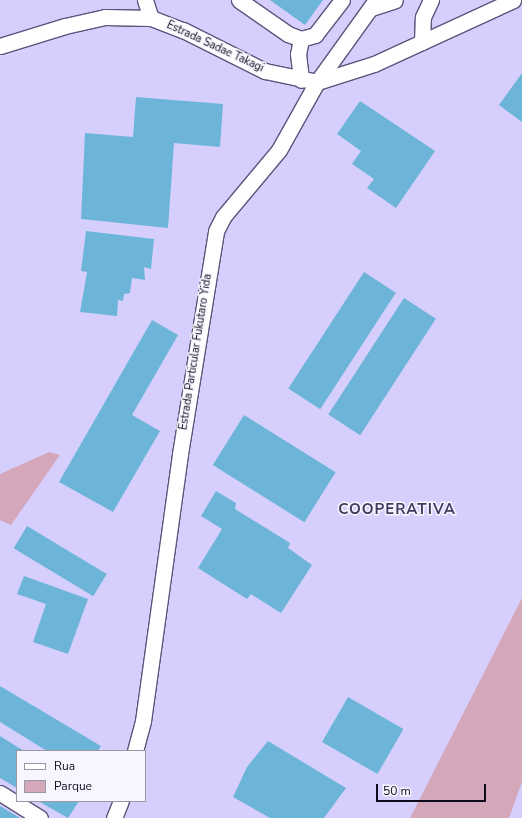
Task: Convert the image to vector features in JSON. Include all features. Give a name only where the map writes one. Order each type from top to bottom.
[{"type":"street","points":[[145,0],[151,18]]},
{"type":"street","points":[[239,0],[288,34],[301,39],[315,35],[342,0]]},
{"type":"street","points":[[373,4],[395,0]]},
{"type":"street","points":[[422,42],[423,17],[431,0]]},
{"type":"street","name":"Estrada Sadae Takagi","points":[[0,46],[65,26],[105,17],[151,18],[183,30],[265,72],[317,82],[367,67],[513,0]]},
{"type":"street","name":"Estrada Particular Fukutaro Yida","points":[[135,750],[143,721],[178,466],[216,231],[223,217],[279,150],[317,82],[373,4]]},
{"type":"street","points":[[301,39],[298,54],[301,80]]},
{"type":"street","points":[[0,793],[40,818]]},
{"type":"street","points":[[114,818],[121,802]]},
{"type":"green space","points":[[49,452],[60,455],[11,525],[0,520],[0,474]]},
{"type":"green space","points":[[522,598],[522,782],[509,818],[410,818]]},
{"type":"building","points":[[270,0],[323,0],[305,25]]},
{"type":"building","points":[[522,73],[522,122],[499,105]]},
{"type":"building","points":[[136,97],[223,104],[220,147],[174,143],[168,228],[81,219],[85,133],[133,137]]},
{"type":"building","points":[[360,101],[435,151],[396,208],[367,188],[374,179],[352,164],[361,151],[337,134]]},
{"type":"building","points":[[86,231],[154,239],[151,269],[144,267],[145,280],[132,278],[130,293],[124,294],[123,301],[118,300],[117,316],[80,312],[87,272],[81,271]]},
{"type":"building","points":[[364,272],[396,293],[320,409],[288,389]]},
{"type":"building","points":[[404,298],[436,319],[360,435],[328,415]]},
{"type":"building","points":[[152,320],[178,335],[132,415],[160,431],[113,512],[59,482]]},
{"type":"building","points":[[244,415],[336,472],[304,522],[213,465]]},
{"type":"building","points":[[216,491],[236,503],[235,509],[290,543],[288,548],[312,565],[281,613],[251,594],[247,599],[198,568],[222,529],[201,516]]},
{"type":"building","points":[[27,526],[107,574],[93,596],[14,548]]},
{"type":"building","points":[[24,576],[88,599],[68,654],[33,642],[46,604],[17,594]]},
{"type":"building","points":[[0,686],[101,746],[99,750],[45,750],[0,722]]},
{"type":"building","points":[[348,697],[403,729],[377,774],[322,742]]},
{"type":"building","points":[[0,736],[22,750],[16,750],[16,787],[0,778]]},
{"type":"building","points":[[268,741],[346,788],[324,818],[270,818],[233,797],[247,767]]},
{"type":"building","points":[[40,802],[78,802],[68,818]]},
{"type":"building","points":[[0,806],[20,818],[0,818]]},
{"type":"district","name":"COOPERATIVA","points":[[397,510]]}]
